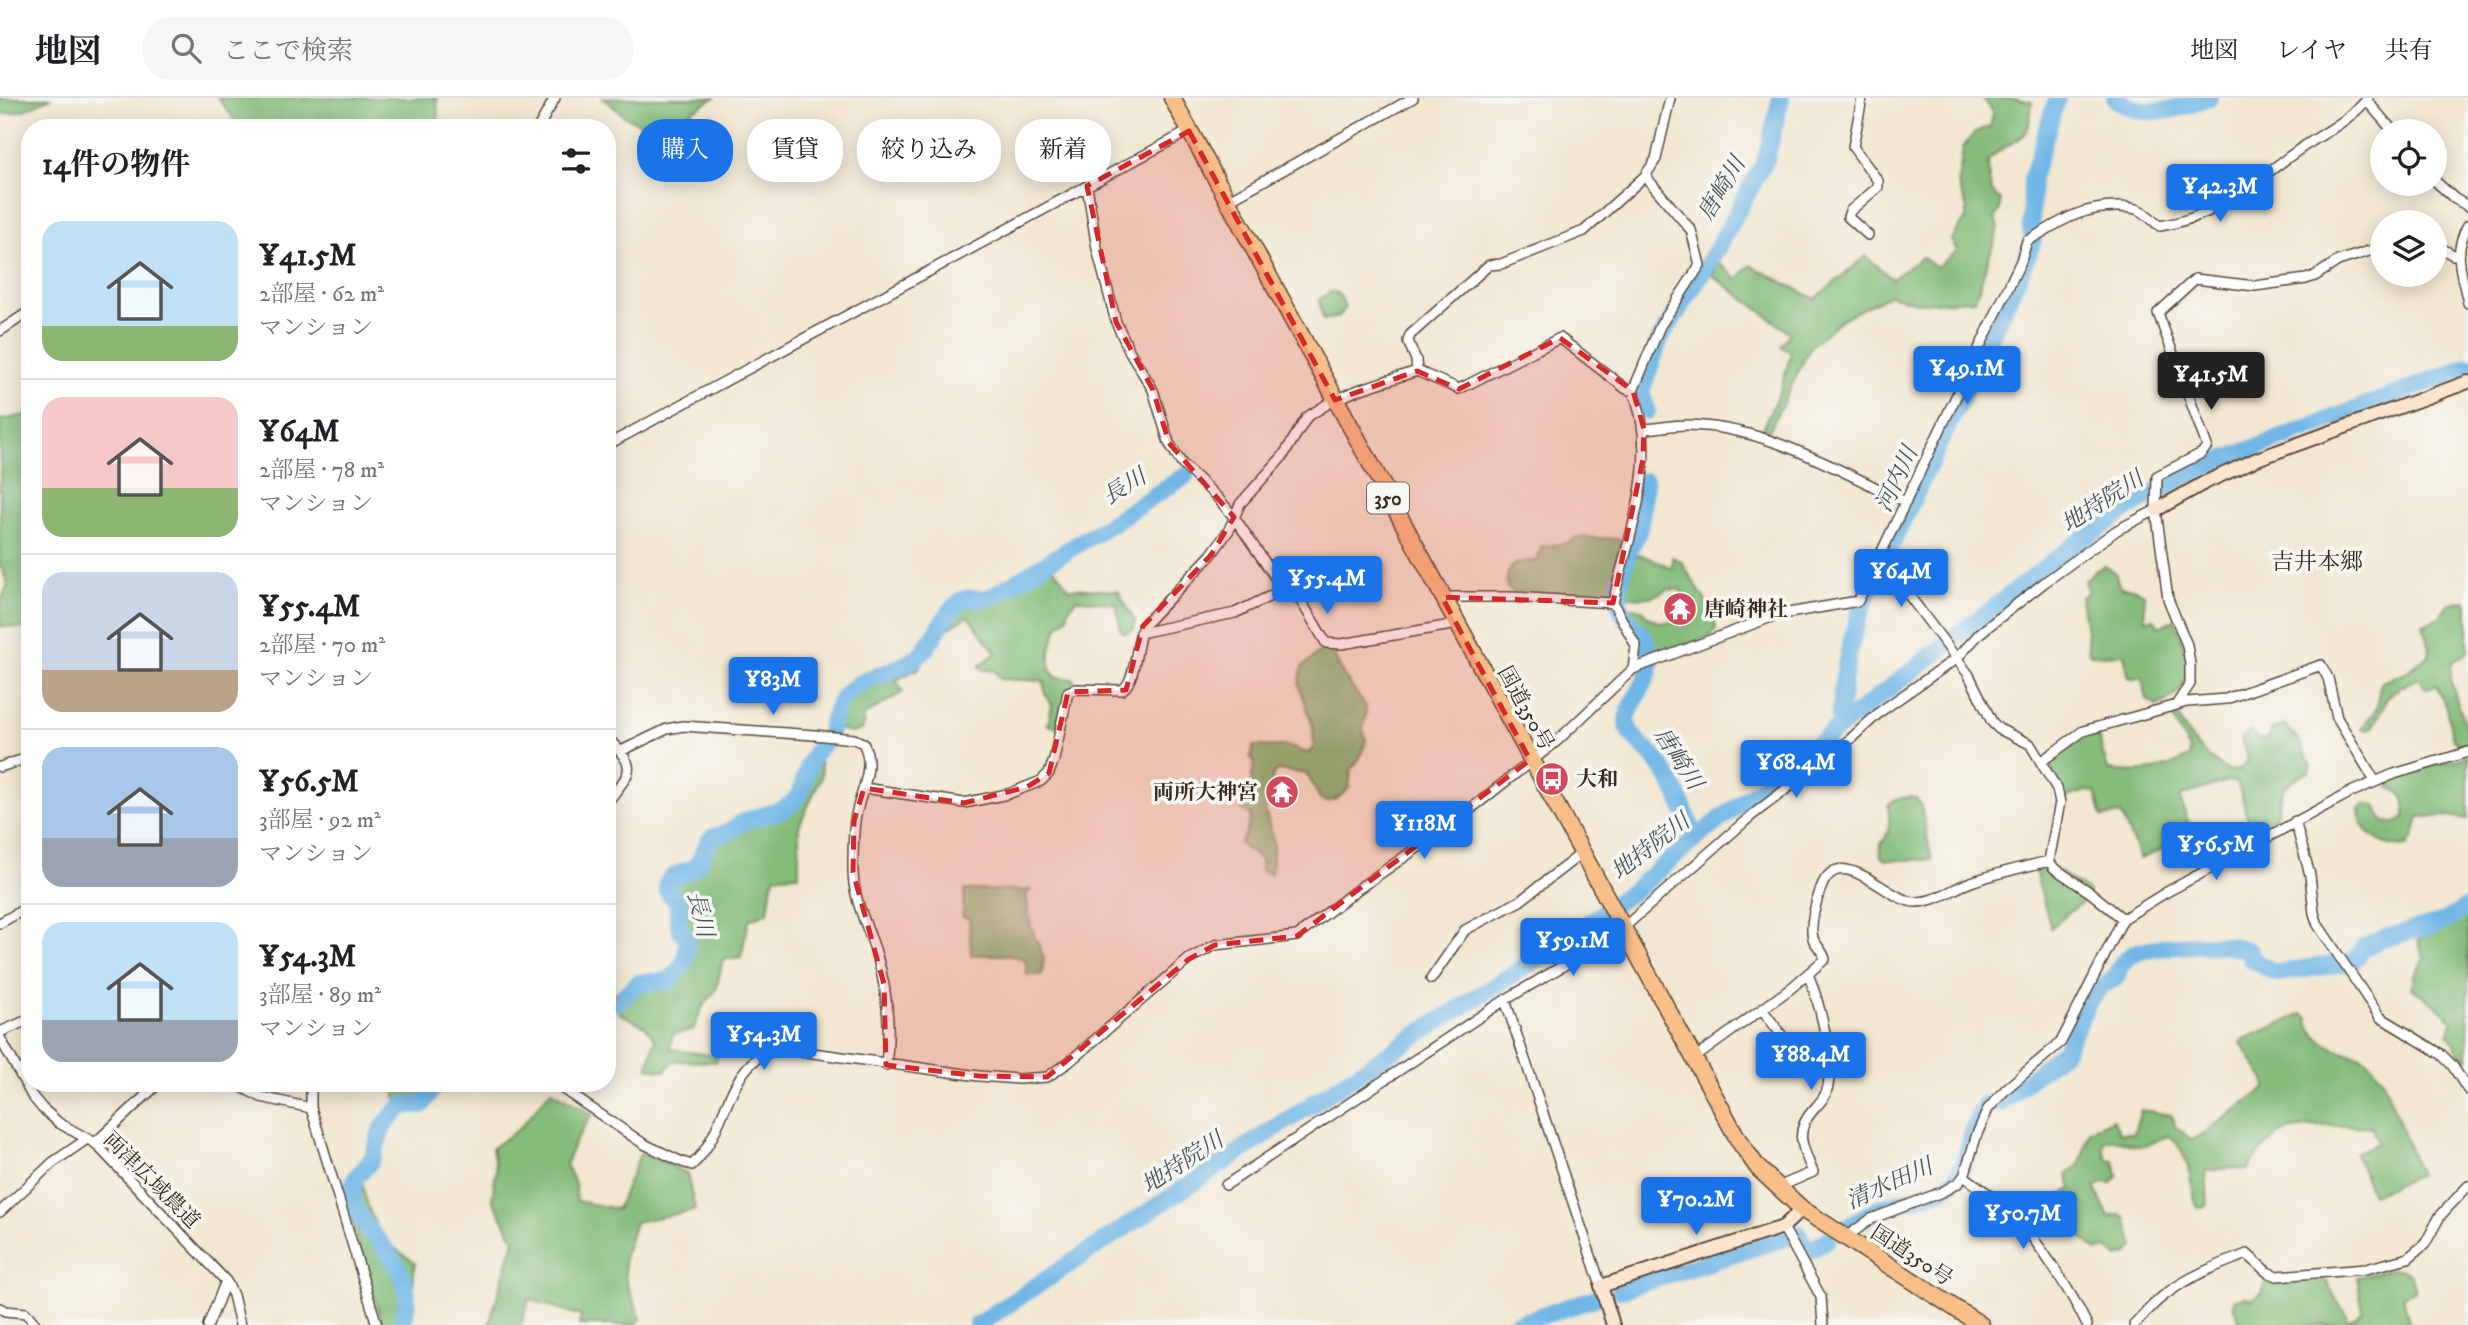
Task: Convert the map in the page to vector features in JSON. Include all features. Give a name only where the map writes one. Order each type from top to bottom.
[{"type":"highway","name":"国道350号","points":[[1171,98],[1739,1141],[1758,1168],[1802,1209],[1981,1325]]},
{"type":"street","points":[[543,119],[555,98]]},
{"type":"street","points":[[1227,201],[1413,98]]},
{"type":"street","points":[[1417,371],[1416,360],[1408,341],[1409,335],[1466,284],[1489,265],[1501,264],[1584,230],[1645,176],[1656,159],[1670,98]]},
{"type":"street","points":[[1862,98],[1853,147],[1878,181],[1878,187],[1850,211],[1848,217],[1868,235]]},
{"type":"street","points":[[567,1092],[644,1144],[692,1165],[710,1145],[739,1076],[746,1067],[766,1053],[784,1049],[886,1065],[1019,1079],[1047,1077],[1069,1062],[1189,959],[1215,945],[1297,936],[1358,889],[1449,826],[1581,719],[1633,669],[1777,615],[1858,601],[2032,238],[2076,213],[2092,209],[2129,207],[2141,210],[2160,226],[2186,222],[2219,208],[2240,195],[2367,100],[2383,119]]},
{"type":"street","points":[[616,440],[1189,131]]},
{"type":"street","points":[[1633,669],[1636,646],[1613,603],[1638,499],[1644,429],[1640,407],[1633,391],[1660,326],[1700,265],[1691,230],[1645,176]]},
{"type":"street","points":[[1087,186],[1097,249],[1116,322],[1153,390],[1169,443],[1182,464],[1234,517],[1285,589],[1301,601],[1326,643],[1333,645],[1457,625]]},
{"type":"street","points":[[2447,192],[2468,206]]},
{"type":"street","points":[[2468,225],[2460,239],[2458,255],[2468,303]]},
{"type":"street","points":[[2176,705],[2190,684],[2190,664],[2188,645],[2168,599],[2156,510],[2157,475],[2202,453],[2207,446],[2158,313],[2195,279],[2255,286],[2306,279],[2338,261],[2370,251]]},
{"type":"street","points":[[2447,252],[2458,255]]},
{"type":"street","points":[[0,331],[21,317]]},
{"type":"street","points":[[864,788],[964,803],[1008,794],[1041,781],[1049,773],[1054,760],[1068,692],[1075,689],[1122,690],[1128,686],[1143,626],[1210,555],[1229,530],[1240,504],[1283,456],[1307,417],[1335,400],[1417,371],[1459,389],[1560,338],[1626,389],[1633,391]]},
{"type":"street","points":[[1226,1185],[1505,1000],[1602,943],[1751,816],[1846,743],[1881,711],[2045,582],[2117,530],[2204,483],[2257,459],[2468,382]]},
{"type":"street","points":[[1644,429],[1708,426],[1771,441],[1906,502]]},
{"type":"street","points":[[1878,563],[1889,569],[1955,655],[1977,688],[1992,722],[2030,744],[2042,761],[2057,789],[2060,802],[2049,861],[2054,868],[2123,919]]},
{"type":"street","points":[[1140,634],[1235,613],[1285,589]]},
{"type":"street","points":[[1441,597],[1513,597],[1613,603]]},
{"type":"street","points":[[2042,761],[2083,731],[2176,705],[2226,699],[2321,665],[2328,678],[2337,718],[2375,781]]},
{"type":"street","points":[[621,751],[667,729],[683,726],[854,739],[863,743],[866,748],[867,777],[859,798],[855,821],[853,872],[855,892],[884,984],[888,1048],[886,1065]]},
{"type":"street","points":[[616,746],[629,764],[628,774],[616,791]]},
{"type":"street","points":[[1846,1237],[1871,1219],[1942,1192],[1958,1183],[1964,1176],[1988,1109],[2006,1089],[2061,1042],[2123,919],[2165,892],[2375,781],[2468,752]]},
{"type":"street","points":[[0,767],[21,760]]},
{"type":"street","points":[[2295,821],[2310,875],[2314,914],[2318,925],[2381,1017],[2441,1054],[2452,1065],[2468,1090]]},
{"type":"street","points":[[1431,979],[1465,930],[1520,901],[1582,853]]},
{"type":"street","points":[[1693,1059],[1825,959],[1814,940],[1813,930],[1823,884],[1832,873],[1841,869],[1861,874],[1899,898],[1916,902],[1970,882],[2049,861]]},
{"type":"street","points":[[0,923],[21,911]]},
{"type":"street","points":[[1780,1190],[1783,1185],[1813,1172],[1801,1138],[1802,1124],[1825,1098],[1829,1083],[1829,1053],[1808,974]]},
{"type":"street","points":[[1505,1000],[1614,1325]]},
{"type":"street","points":[[1762,1009],[1798,1057]]},
{"type":"street","points":[[0,1032],[21,1023]]},
{"type":"street","name":"両津広域農道","points":[[0,1038],[21,1076]]},
{"type":"street","name":"両津広域農道","points":[[30,1092],[59,1123],[91,1141],[226,1281],[233,1295],[240,1325]]},
{"type":"street","points":[[0,1212],[52,1163],[91,1141],[148,1092]]},
{"type":"street","points":[[251,1092],[261,1097],[311,1108]]},
{"type":"street","points":[[311,1092],[311,1108],[377,1325]]},
{"type":"street","points":[[1964,1176],[2007,1209],[2028,1232],[2087,1325]]},
{"type":"street","points":[[2134,1325],[2162,1297],[2216,1266],[2247,1254],[2267,1272],[2277,1276],[2367,1269],[2408,1258],[2425,1244],[2440,1216],[2468,1186]]},
{"type":"street","points":[[1601,1286],[1787,1233],[1802,1209]]},
{"type":"street","points":[[1787,1233],[1821,1297],[1823,1325]]},
{"type":"street","points":[[208,1325],[226,1281]]},
{"type":"street","points":[[0,1308],[26,1313],[36,1325]]},
{"type":"highlighted area","points":[[1189,131],[1335,400],[1417,371],[1459,389],[1560,338],[1633,391],[1644,429],[1643,459],[1613,603],[1442,597],[1530,760],[1297,936],[1215,945],[1189,959],[1047,1077],[979,1076],[886,1065],[884,984],[853,872],[854,821],[864,788],[964,803],[1027,787],[1049,773],[1068,692],[1126,690],[1143,626],[1211,555],[1234,517],[1169,443],[1153,390],[1116,322],[1087,186]]},
{"type":"green space","points":[[0,98],[52,98],[20,111],[0,113]]},
{"type":"green space","points":[[218,98],[437,98],[438,119],[234,119]]},
{"type":"green space","points":[[603,98],[714,98],[678,119],[637,119],[637,122],[624,116]]},
{"type":"green space","points":[[1982,98],[2015,98],[2032,102],[2028,128],[2024,135],[1988,161],[1991,187],[2000,201],[2000,209],[1995,218],[1999,227],[1975,300],[1922,303],[1889,295],[1842,319],[1811,346],[1769,431],[1762,429],[1781,388],[1791,353],[1781,346],[1790,333],[1712,275],[1719,263],[1737,279],[1751,265],[1815,299],[1866,256],[1892,279],[1922,257],[1936,267],[1957,251],[1951,240],[1966,218],[1967,208],[1958,184],[1963,148],[1974,133],[1991,126],[1992,112]]},
{"type":"green space","points":[[1330,292],[1336,292],[1341,297],[1345,308],[1339,317],[1323,320],[1319,300]]},
{"type":"green space","points":[[21,416],[21,628],[0,626],[0,604],[8,583],[0,566],[0,420]]},
{"type":"green space","points":[[1577,537],[1618,539],[1622,544],[1612,594],[1606,598],[1513,592],[1507,589],[1507,574],[1513,566],[1537,561],[1541,547],[1566,543]]},
{"type":"green space","points":[[1639,554],[1672,568],[1672,557],[1682,562],[1711,610],[1716,628],[1711,636],[1643,662],[1636,634],[1637,621],[1626,609],[1643,610],[1658,621],[1680,622],[1693,619],[1694,601],[1683,598],[1681,590],[1667,589],[1647,597],[1625,596],[1630,559]]},
{"type":"green space","points":[[1052,566],[1069,588],[1118,591],[1135,621],[1134,629],[1126,633],[1121,631],[1116,604],[1077,599],[1069,608],[1067,618],[1058,626],[1050,651],[1050,670],[1056,677],[1074,679],[1074,686],[1058,728],[1048,725],[1052,705],[1045,694],[1044,681],[1000,679],[995,671],[983,670],[979,666],[996,653],[968,616],[945,631],[918,669],[896,680],[903,692],[864,716],[863,729],[852,733],[839,729],[835,723],[837,712],[859,688],[919,660],[960,606],[967,602],[995,600]]},
{"type":"green space","points":[[2104,566],[2115,572],[2120,588],[2134,588],[2144,594],[2145,620],[2154,619],[2159,627],[2175,619],[2186,658],[2185,680],[2171,699],[2156,706],[2147,700],[2142,678],[2129,678],[2124,654],[2089,653],[2081,597],[2088,592],[2085,581],[2094,571]]},
{"type":"green space","points":[[2464,601],[2468,603],[2468,652],[2452,663],[2451,673],[2468,744],[2461,745],[2453,740],[2446,707],[2436,685],[2425,689],[2420,678],[2393,692],[2372,727],[2369,730],[2361,729],[2377,707],[2380,683],[2408,671],[2429,655],[2423,624],[2440,617],[2448,605]]},
{"type":"green space","points":[[1331,650],[1344,676],[1365,705],[1363,729],[1366,740],[1362,754],[1351,771],[1349,788],[1337,799],[1326,802],[1320,799],[1307,774],[1279,770],[1273,774],[1270,793],[1264,806],[1274,843],[1271,874],[1261,871],[1261,860],[1239,844],[1246,833],[1251,816],[1241,810],[1254,788],[1251,778],[1255,762],[1250,757],[1254,746],[1287,746],[1308,753],[1314,747],[1313,727],[1299,685],[1302,667],[1320,652]]},
{"type":"green space","points":[[2178,714],[2199,747],[2229,771],[2242,768],[2248,760],[2241,738],[2252,731],[2257,739],[2266,739],[2272,729],[2285,725],[2298,739],[2311,764],[2309,772],[2296,778],[2283,791],[2269,833],[2257,834],[2252,829],[2237,783],[2228,781],[2181,796],[2191,829],[2187,839],[2140,859],[2121,814],[2102,817],[2095,792],[2086,791],[2065,798],[2048,762],[2088,733],[2098,736],[2108,770],[2129,772],[2171,765],[2190,756],[2189,748],[2172,717]]},
{"type":"green space","points":[[2468,755],[2468,819],[2449,816],[2419,817],[2414,836],[2407,846],[2390,845],[2374,838],[2368,832],[2360,817],[2359,808],[2366,803],[2376,806],[2384,822],[2395,823],[2403,820],[2405,810],[2402,796],[2390,788],[2386,780]]},
{"type":"green space","points":[[813,759],[820,759],[822,775],[799,826],[799,875],[776,876],[772,883],[768,912],[749,920],[741,957],[723,959],[716,990],[702,1008],[693,1030],[673,1034],[670,1049],[718,1056],[716,1062],[674,1061],[665,1071],[648,1068],[655,1039],[645,1026],[619,1013],[624,1002],[640,987],[671,984],[689,968],[692,955],[689,935],[683,929],[681,901],[671,887],[674,880],[702,865],[711,844],[748,824],[793,808],[802,799]]},
{"type":"green space","points":[[1916,798],[1921,806],[1932,860],[1887,860],[1881,857],[1880,845],[1888,831],[1888,805],[1896,799]]},
{"type":"green space","points":[[2049,865],[2089,892],[2087,898],[2051,928],[2035,871]]},
{"type":"green space","points":[[965,890],[1031,890],[1026,895],[1031,927],[1044,959],[1042,975],[1027,975],[1025,959],[1007,955],[971,955],[969,918],[962,917]]},
{"type":"green space","points":[[2468,912],[2468,1059],[2463,1060],[2448,1034],[2453,1021],[2412,988],[2414,975],[2424,959],[2418,941],[2436,928]]},
{"type":"green space","points":[[2302,1014],[2308,1018],[2312,1030],[2322,1041],[2363,1057],[2382,1078],[2420,1175],[2372,1195],[2355,1153],[2378,1143],[2371,1127],[2300,1128],[2282,1133],[2272,1140],[2248,1170],[2231,1168],[2206,1171],[2208,1204],[2203,1208],[2197,1207],[2186,1160],[2170,1136],[2142,1146],[2109,1140],[2104,1142],[2103,1148],[2107,1159],[2114,1162],[2118,1176],[2112,1183],[2103,1183],[2095,1188],[2109,1217],[2120,1215],[2126,1218],[2134,1247],[2128,1254],[2117,1257],[2107,1248],[2097,1251],[2072,1229],[2058,1204],[2026,1218],[2021,1213],[2039,1203],[2044,1205],[2072,1188],[2067,1174],[2080,1164],[2090,1130],[2113,1119],[2120,1133],[2134,1133],[2141,1110],[2171,1115],[2175,1126],[2192,1140],[2201,1135],[2266,1088],[2265,1080],[2241,1043],[2244,1039]]},
{"type":"green space","points":[[395,1092],[427,1092],[423,1098],[397,1102]]},
{"type":"green space","points":[[549,1092],[554,1092],[592,1114],[574,1144],[566,1164],[575,1183],[577,1201],[617,1209],[641,1152],[687,1173],[695,1210],[635,1222],[624,1259],[626,1282],[641,1318],[636,1325],[579,1325],[581,1316],[529,1299],[521,1325],[489,1325],[514,1239],[492,1199],[496,1171],[492,1148],[520,1128]]},
{"type":"green space","points":[[362,1179],[368,1206],[380,1231],[392,1246],[415,1263],[411,1316],[406,1325],[383,1325],[340,1186]]},
{"type":"green space","points":[[2402,1269],[2410,1273],[2415,1290],[2403,1296],[2410,1325],[2241,1325],[2233,1306],[2234,1300],[2245,1296],[2251,1299],[2261,1294],[2266,1283],[2315,1277],[2328,1282],[2349,1320],[2363,1311],[2357,1277]]},
{"type":"waterway","name":"唐崎川","points":[[1647,411],[1641,391],[1660,339],[1716,251],[1766,159],[1781,98]]},
{"type":"waterway","name":"河内川","points":[[1839,727],[1847,663],[1864,602],[2025,263],[2033,240],[2032,178],[2057,98]]},
{"type":"waterway","name":"河内川","points":[[2115,98],[2126,105],[2149,111],[2173,109],[2209,98]]},
{"type":"waterway","name":"地持院川","points":[[977,1325],[1409,1040],[1551,950],[1638,887],[1696,838],[2072,547],[2128,508],[2182,478],[2221,461],[2468,367]]},
{"type":"waterway","name":"長川","points":[[1090,537],[1185,476]]},
{"type":"waterway","name":"唐崎川","points":[[1645,481],[1639,529],[1624,564],[1619,601],[1625,616],[1647,643],[1650,665],[1646,680],[1627,717],[1627,724],[1634,738],[1654,757],[1667,775],[1696,838]]},
{"type":"waterway","name":"長川","points":[[830,732],[835,713],[851,689],[916,658],[958,603],[968,598],[991,597],[1086,539]]},
{"type":"waterway","name":"長川","points":[[616,1002],[638,983],[669,981],[684,962],[687,938],[679,926],[678,903],[667,891],[667,883],[698,864],[708,843],[714,837],[793,802],[798,796],[813,757],[826,741]]},
{"type":"waterway","name":"清水田川","points":[[2141,951],[2180,946],[2230,946],[2250,952],[2251,959],[2276,973],[2352,962],[2365,947],[2382,939],[2441,923],[2468,907]]},
{"type":"waterway","name":"清水田川","points":[[2001,1103],[2065,1050],[2090,999],[2117,976],[2123,963],[2135,953]]},
{"type":"waterway","name":"長川","points":[[401,1325],[407,1301],[404,1281],[395,1262],[358,1213],[352,1197],[355,1180],[373,1157],[387,1121],[404,1105],[422,1105],[430,1092]]},
{"type":"waterway","name":"清水田川","points":[[1846,1229],[1879,1209],[1933,1192],[1952,1182],[1962,1166],[1977,1121],[1986,1105]]},
{"type":"waterway","name":"清水田川","points":[[1620,1290],[1798,1234],[1808,1252],[1827,1240]]},
{"type":"waterway","name":"清水田川","points":[[1513,1325],[1596,1298]]},
{"type":"place","name":"唐崎神社","points":[[1680,609]]},
{"type":"place","name":"大和","points":[[1552,779]]},
{"type":"place","name":"両所大神宮","points":[[1282,792]]},
{"type":"district","name":"吉井本郷","points":[[2317,561]]}]
